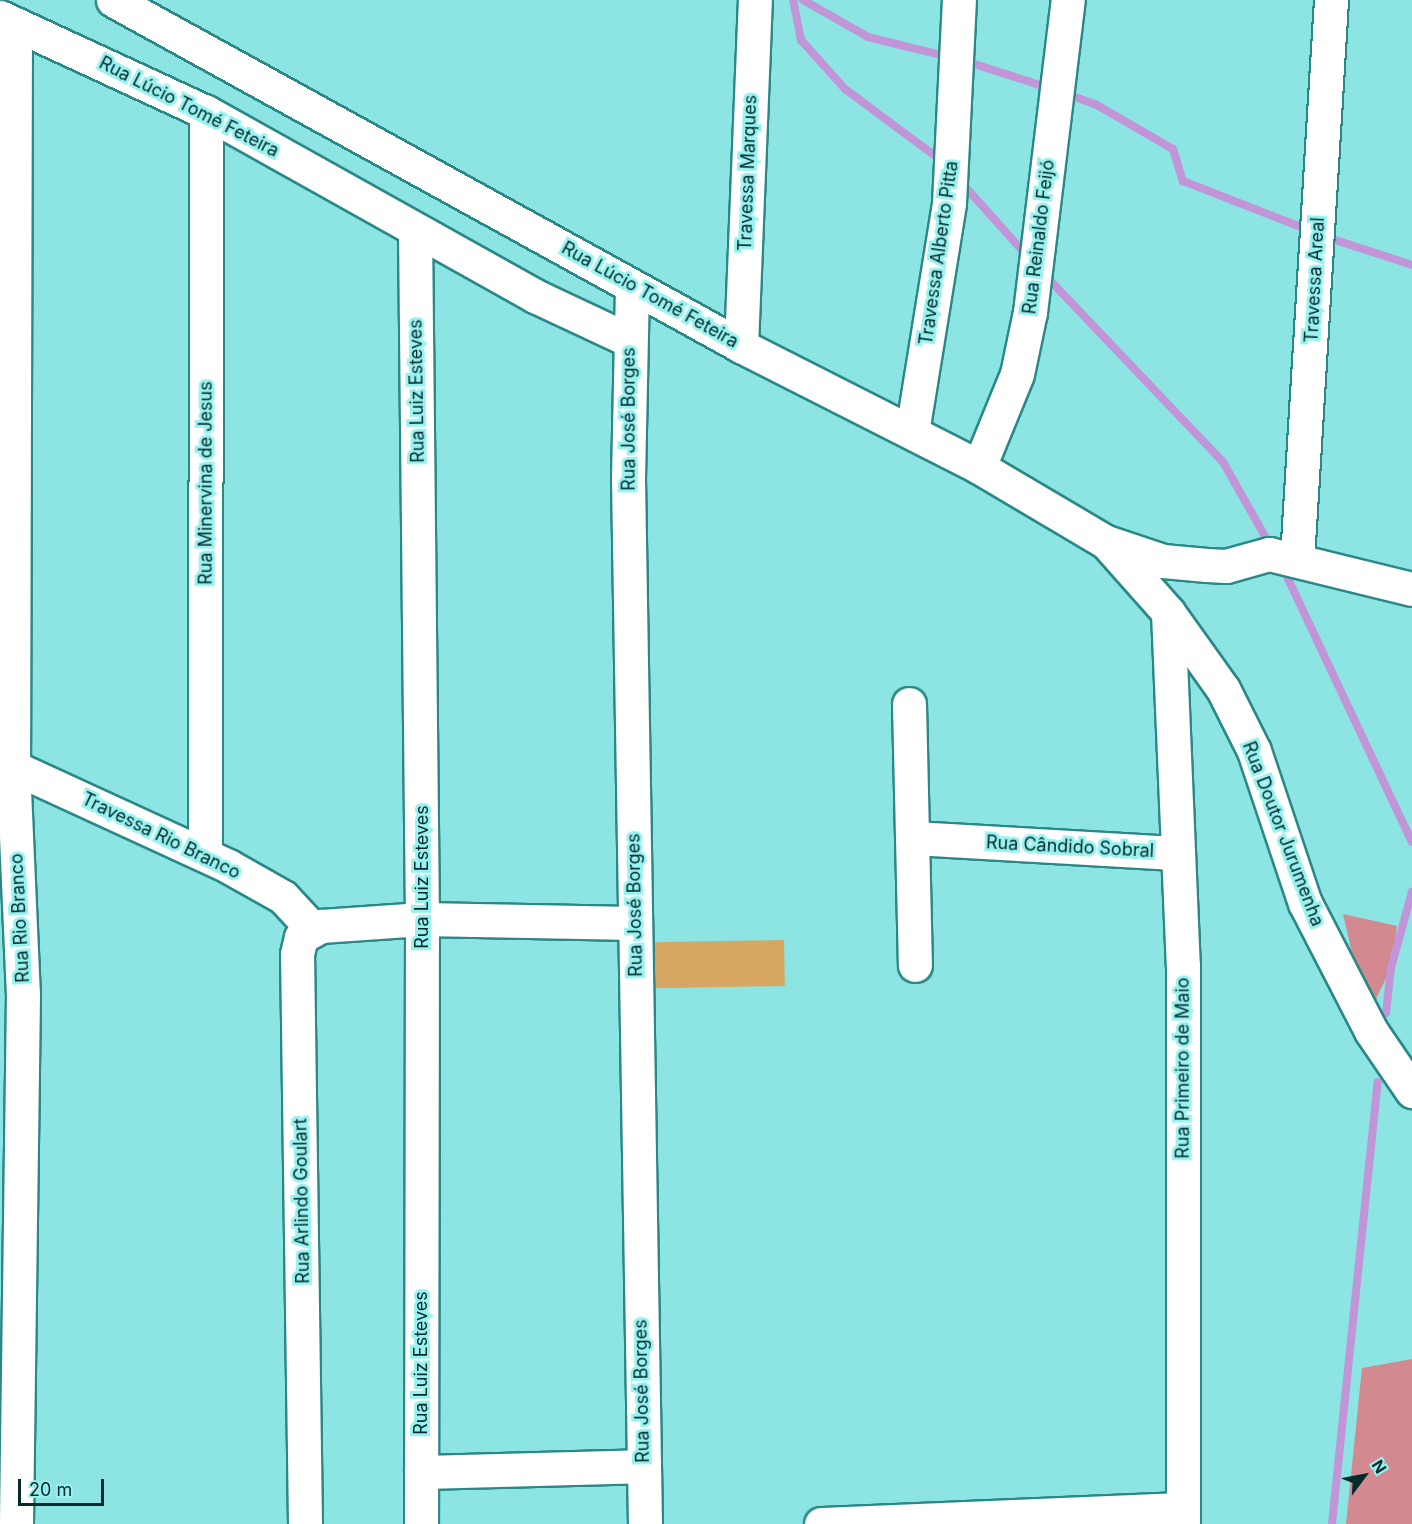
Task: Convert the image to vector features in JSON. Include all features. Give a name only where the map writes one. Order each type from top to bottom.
[{"type":"street","name":"Rua Lúcio Tomé Feteira","points":[[113,0],[741,346],[979,467],[1106,542],[1168,612]]},
{"type":"street","name":"Travessa Marques","points":[[741,346],[755,0]]},
{"type":"street","name":"Travessa Alberto Pitta","points":[[912,432],[949,203],[959,0]]},
{"type":"street","name":"Rua Reinaldo Feijó","points":[[979,467],[1017,374],[1030,312],[1039,264],[1052,121],[1068,0]]},
{"type":"street","name":"Travessa Areal","points":[[1286,557],[1316,268],[1331,0]]},
{"type":"street","name":"Rua Lúcio Tomé Feteira","points":[[8,21],[206,112],[535,296],[629,340]]},
{"type":"street","name":"Rua Rio Branco","points":[[8,21],[6,764],[23,994],[10,1153],[8,1468],[16,1524]]},
{"type":"street","name":"Rua Minervina de Jesus","points":[[205,854],[206,112]]},
{"type":"street","name":"Rua Luiz Esteves","points":[[415,230],[422,919],[421,1524]]},
{"type":"street","name":"Rua José Borges","points":[[632,287],[629,340],[634,923],[645,1524]]},
{"type":"street","points":[[1106,542],[1163,561],[1207,566],[1226,566],[1286,557],[1412,589]]},
{"type":"street","name":"Rua Primeiro de Maio","points":[[1168,612],[1176,853],[1183,965],[1183,1517]]},
{"type":"street","name":"Rua Doutor Jurumenha","points":[[1168,612],[1223,688],[1254,751],[1305,903],[1371,1031],[1412,1091]]},
{"type":"street","points":[[909,704],[915,965]]},
{"type":"street","name":"Travessa Rio Branco","points":[[6,764],[205,854],[283,897],[311,927]]},
{"type":"street","name":"Rua Cândido Sobral","points":[[913,838],[1176,853]]},
{"type":"street","points":[[311,927],[422,919],[634,923]]},
{"type":"street","name":"Rua Arlindo Goulart","points":[[304,1524],[297,954],[301,937],[311,927]]},
{"type":"street","points":[[421,1472],[643,1466]]},
{"type":"street","points":[[822,1524],[1183,1517]]},
{"type":"shaded area","points":[[1343,914],[1397,926],[1391,968],[1376,999],[1355,966]]},
{"type":"shaded area","points":[[1412,1359],[1412,1524],[1346,1524],[1362,1368]]},
{"type":"building","points":[[784,940],[785,986],[654,988],[653,942]]},
{"type":"waterway","points":[[793,0],[801,40],[845,89],[942,161]]},
{"type":"waterway","points":[[803,0],[868,37],[949,57]]},
{"type":"waterway","points":[[962,60],[1049,88]]},
{"type":"waterway","points":[[1064,93],[1095,104],[1173,149],[1183,181],[1311,231]]},
{"type":"waterway","points":[[960,181],[1028,257]]},
{"type":"waterway","points":[[1323,236],[1412,265]]},
{"type":"waterway","points":[[1043,273],[1223,462],[1271,547]]},
{"type":"waterway","points":[[1282,566],[1412,842]]},
{"type":"waterway","points":[[1386,1013],[1391,968],[1412,892]]},
{"type":"waterway","points":[[1332,1524],[1378,1082]]}]
